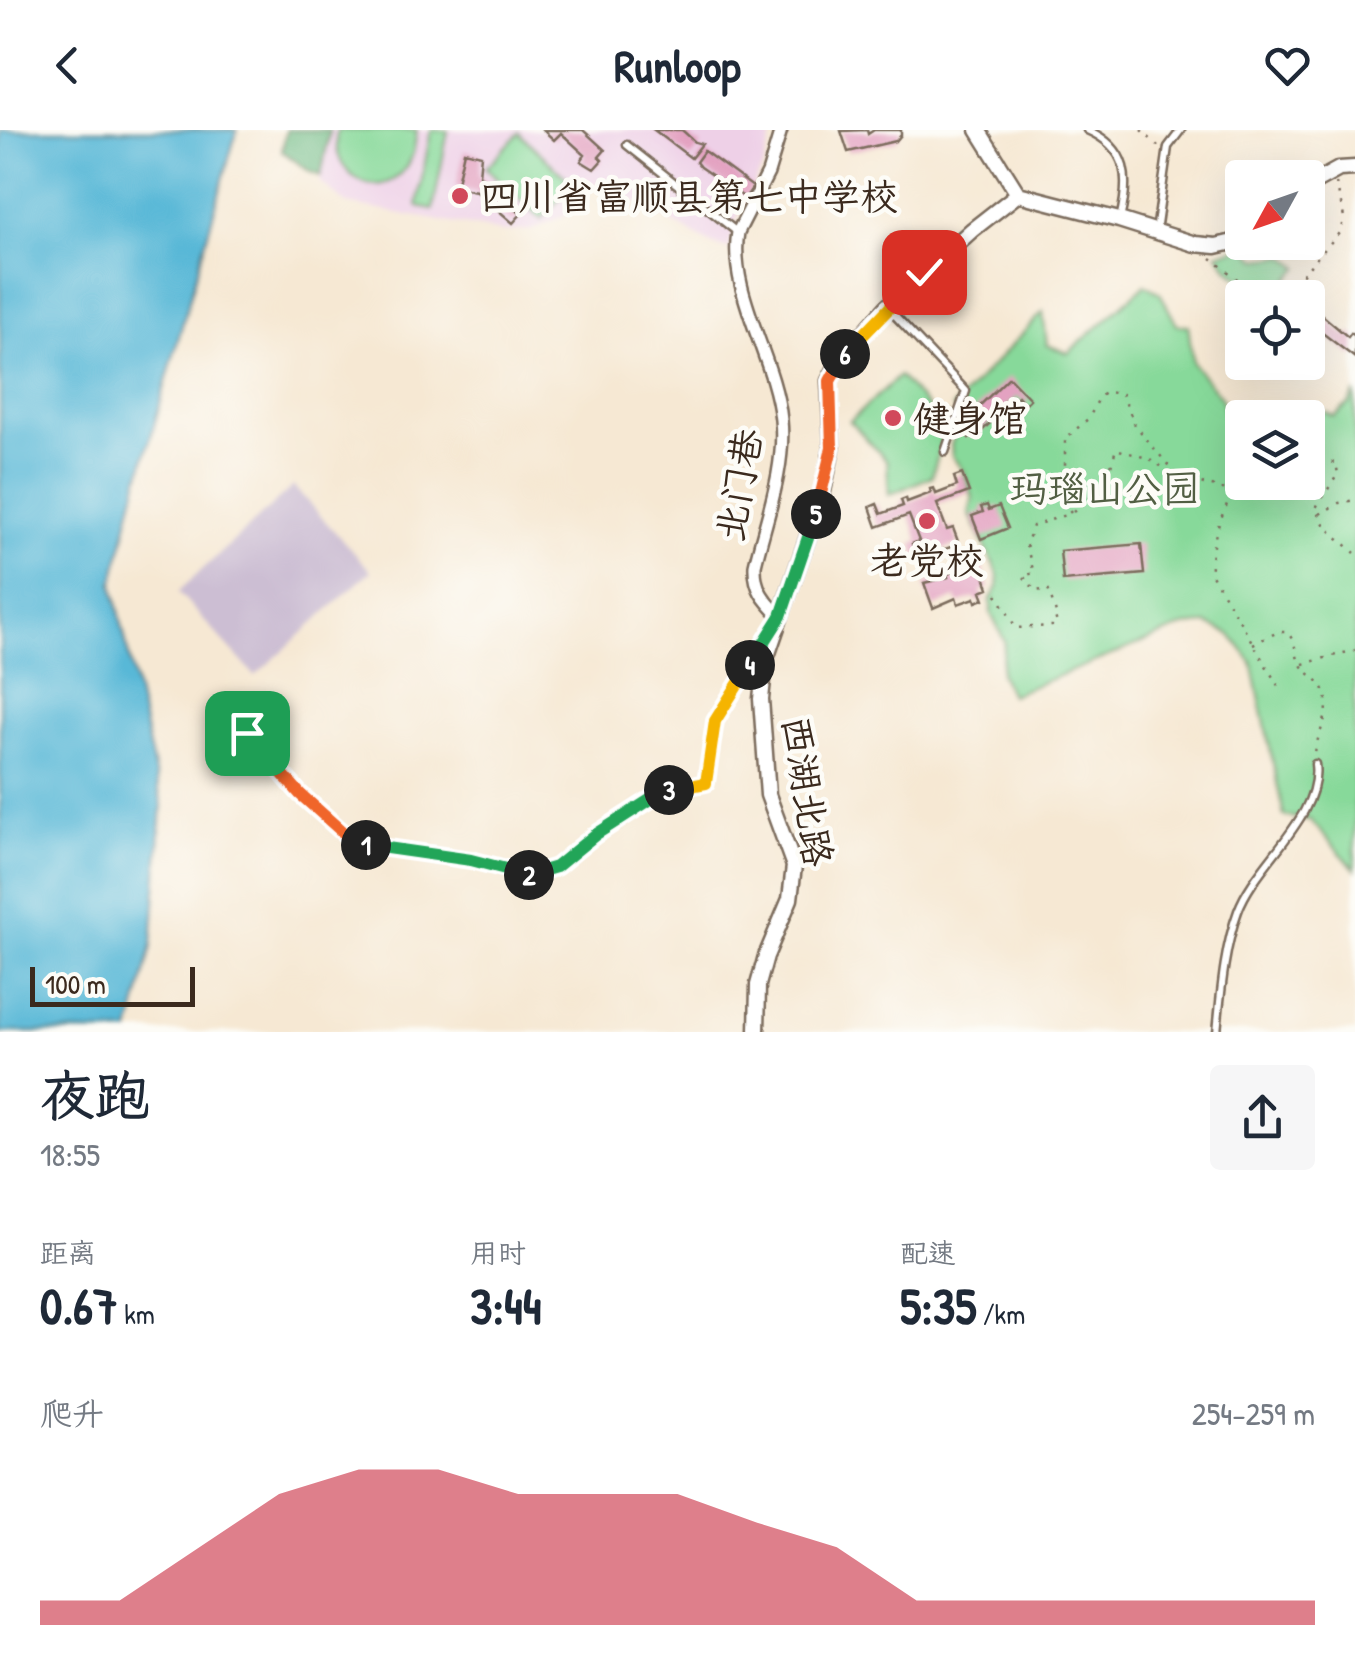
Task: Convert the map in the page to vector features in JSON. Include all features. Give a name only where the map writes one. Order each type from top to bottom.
[{"type":"street","points":[[738,232],[768,173],[781,130]]},
{"type":"street","points":[[978,130],[1018,194],[1195,244],[1225,244]]},
{"type":"street","points":[[1325,175],[1355,168]]},
{"type":"street","name":"西湖北路","points":[[757,1032],[758,985],[790,898],[794,866],[768,795],[761,698],[765,662],[825,480],[832,448],[830,381],[840,360],[887,307],[1018,194]]},
{"type":"street","name":"北门巷","points":[[738,232],[736,263],[766,353],[781,419],[782,455],[754,581],[761,596],[781,616]]},
{"type":"lane","points":[[1087,130],[1106,138],[1127,176],[1128,190],[1119,220]]},
{"type":"lane","points":[[1156,232],[1166,154],[1181,130]]},
{"type":"lane","points":[[627,145],[738,232]]},
{"type":"lane","points":[[887,307],[966,391],[945,452]]},
{"type":"lane","points":[[247,733],[300,794],[356,844],[471,860],[525,876],[556,867],[595,835],[662,792],[706,783],[715,721],[781,616]]},
{"type":"lane","points":[[1217,1032],[1223,972],[1238,908],[1308,802],[1316,780],[1315,764]]},
{"type":"path","points":[[1141,130],[1166,154]]},
{"type":"path","points":[[1195,244],[1246,286],[1259,290],[1291,282],[1330,243],[1343,224],[1340,193],[1330,172]]},
{"type":"path","points":[[1072,513],[1060,498],[1066,482],[1065,439],[1089,418],[1100,396],[1107,392],[1122,394],[1135,426],[1178,477]]},
{"type":"path","points":[[997,594],[1016,628],[1052,626],[1050,621],[1058,618],[1048,590],[1036,591],[1024,580],[1023,576],[1034,573],[1026,545],[1034,526],[1072,513],[1104,486],[1116,450],[1150,459],[1178,477],[1225,490]]},
{"type":"path","points":[[1325,461],[1336,463],[1338,474],[1325,491]]},
{"type":"path","points":[[1230,500],[1210,556],[1210,573],[1280,690]]},
{"type":"path","points":[[1318,500],[1317,516],[1355,553]]},
{"type":"path","points":[[1317,516],[1339,503],[1355,500]]},
{"type":"path","points":[[1252,644],[1287,632],[1297,644],[1301,664],[1324,690],[1325,724],[1316,744],[1315,764]]},
{"type":"path","points":[[1301,664],[1355,650]]},
{"type":"shaded area","name":"四川省富顺县第七中学校","points":[[330,130],[774,130],[763,167],[736,220],[729,249],[713,245],[598,181],[569,213],[532,230],[503,232],[346,204],[320,182]]},
{"type":"shaded area","points":[[293,486],[371,571],[255,676],[178,592]]},
{"type":"green space","points":[[286,130],[330,130],[321,176],[282,151]]},
{"type":"green space","points":[[337,130],[417,130],[406,168],[394,179],[369,184],[348,171],[340,159]]},
{"type":"green space","points":[[431,130],[448,131],[433,209],[417,206]]},
{"type":"green space","points":[[519,133],[573,184],[541,219],[486,168]]},
{"type":"green space","points":[[1225,251],[1225,260],[1290,260],[1300,267],[1288,280],[1247,280],[1231,271],[1218,253]]},
{"type":"green space","name":"玛瑙山公园","points":[[1145,285],[1160,293],[1177,325],[1188,325],[1193,363],[1222,399],[1225,500],[1325,500],[1325,413],[1334,416],[1355,393],[1355,869],[1310,820],[1284,816],[1252,662],[1230,634],[1207,624],[1184,626],[1011,695],[1000,674],[1005,642],[991,614],[991,599],[999,576],[969,513],[973,498],[964,472],[952,456],[951,445],[961,416],[953,407],[1043,312],[1047,345],[1068,353]]},
{"type":"green space","points":[[899,376],[935,415],[942,412],[949,417],[932,476],[889,495],[887,461],[850,421]]},
{"type":"water","points":[[0,130],[237,130],[113,584],[162,805],[152,946],[130,1032],[0,1032]]},
{"type":"building","points":[[543,130],[583,130],[605,150],[599,157],[602,160],[594,169],[581,161],[585,155],[561,133],[554,140]]},
{"type":"building","points":[[654,130],[682,130],[702,144],[691,158]]},
{"type":"building","points":[[867,130],[868,134],[874,130],[901,130],[901,135],[896,141],[848,152],[841,131]]},
{"type":"building","points":[[464,151],[481,155],[479,175],[521,214],[513,223],[476,191],[456,187]]},
{"type":"building","points":[[704,151],[753,187],[745,198],[700,167],[696,162]]},
{"type":"building","points":[[1325,317],[1348,337],[1351,333],[1355,336],[1355,358],[1325,335]]},
{"type":"building","points":[[1009,377],[1030,399],[1025,404],[1018,396],[982,431],[979,429],[969,438],[962,430],[972,421],[977,422],[970,415]]},
{"type":"building","name":"老党校","points":[[962,474],[969,492],[937,504],[947,530],[953,528],[959,544],[918,559],[912,544],[919,541],[909,515],[877,527],[870,507],[877,504],[881,514],[903,506],[901,500],[906,498],[907,502],[931,493],[930,489],[934,488],[936,494],[957,486],[954,477]]},
{"type":"building","points":[[987,505],[989,510],[999,506],[1008,528],[981,539],[972,516],[983,512],[981,507]]},
{"type":"building","points":[[1141,544],[1144,574],[1063,581],[1060,551]]},
{"type":"building","points":[[980,562],[989,588],[981,591],[984,599],[958,604],[956,598],[933,608],[924,583],[972,569],[971,565]]},
{"type":"place","name":"四川省富顺县第七中学校","points":[[460,196]]},
{"type":"place","name":"健身馆","points":[[893,418]]},
{"type":"place","name":"老党校","points":[[927,521]]},
{"type":"route","points":[[247,733],[300,794],[356,844],[471,860],[525,876],[556,867],[595,835],[662,792],[706,783],[715,721],[781,616],[822,496],[832,448],[830,381],[840,360],[924,272]]}]
